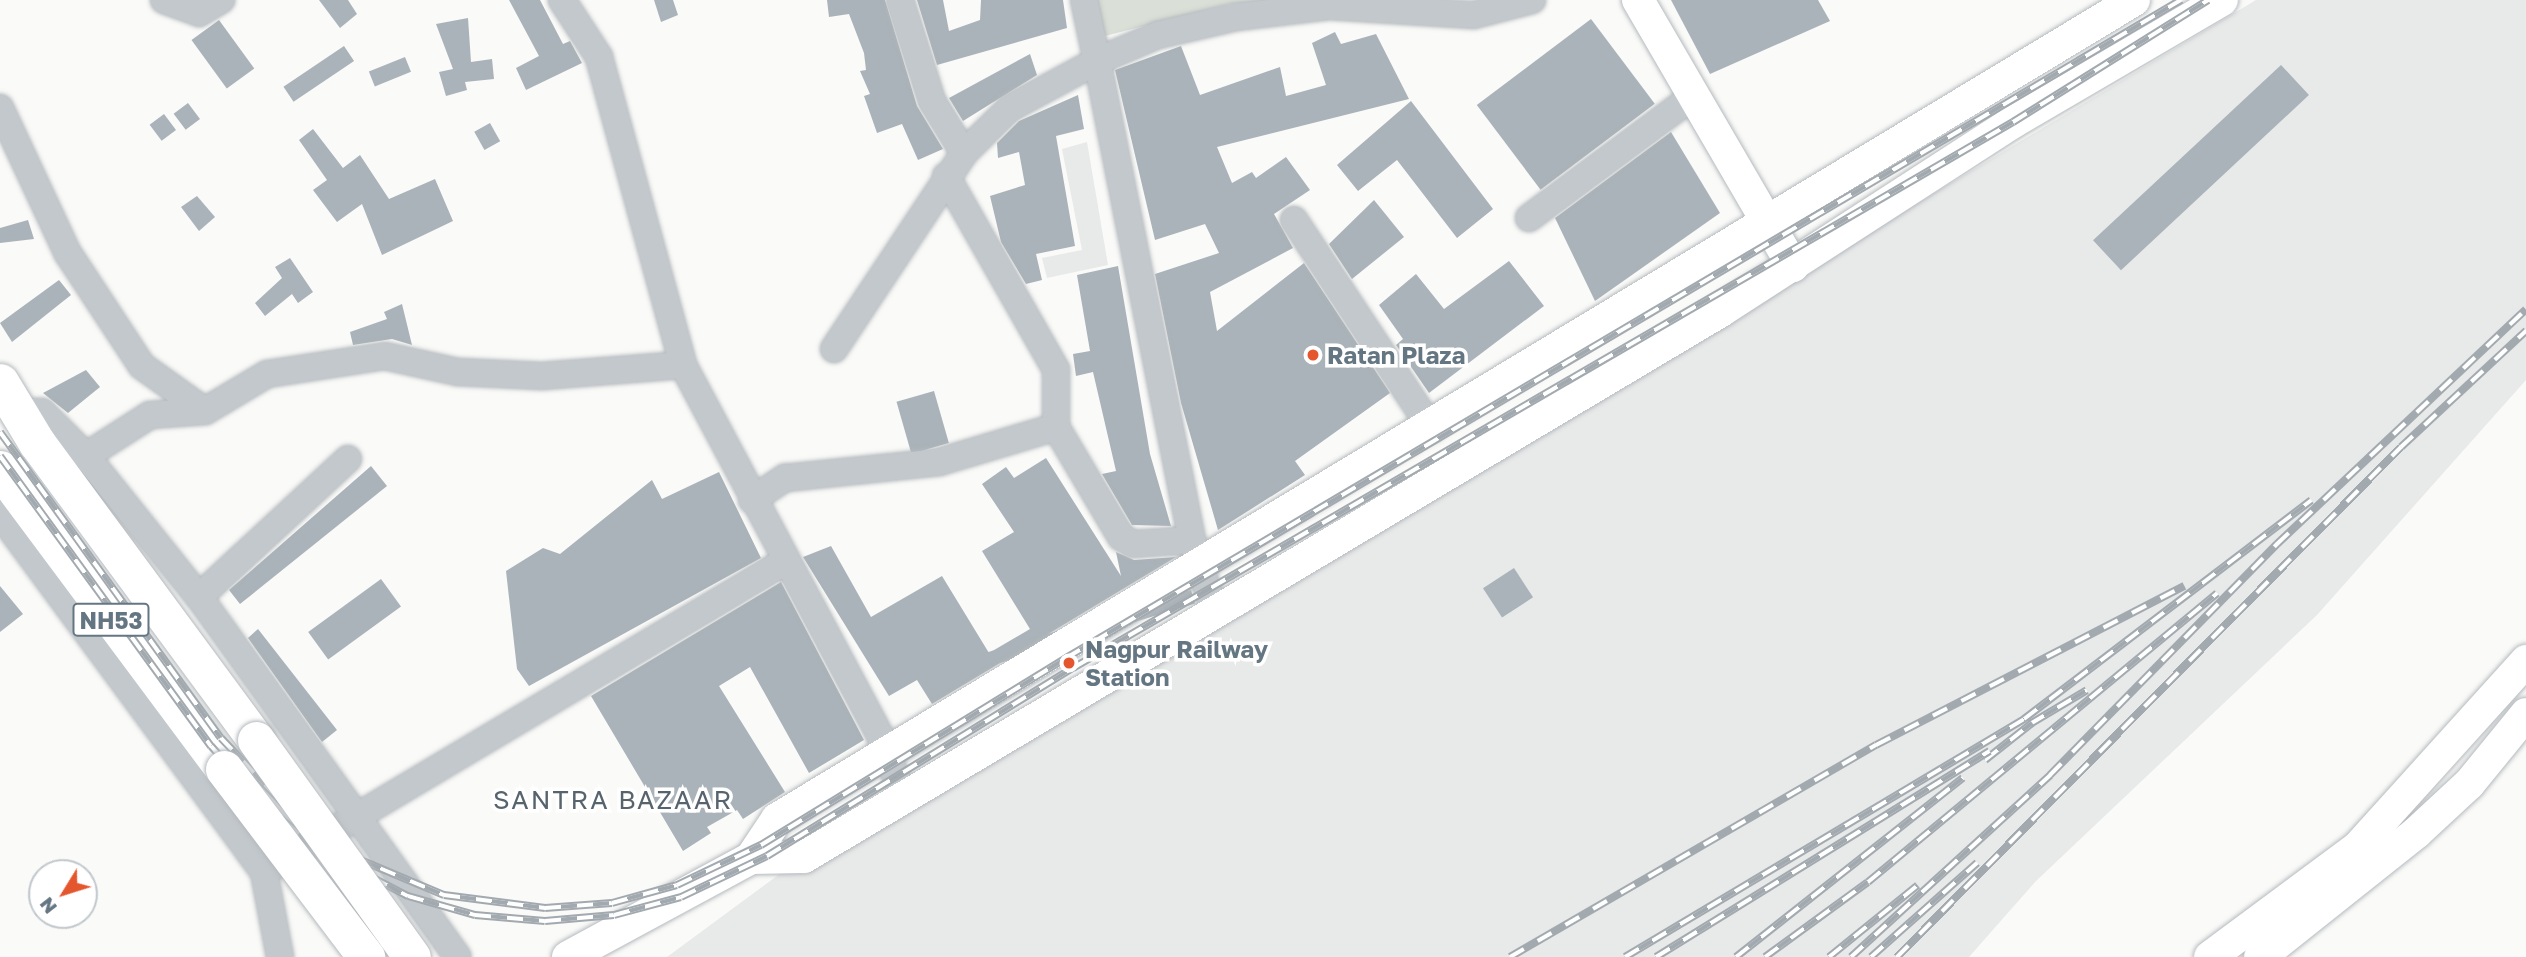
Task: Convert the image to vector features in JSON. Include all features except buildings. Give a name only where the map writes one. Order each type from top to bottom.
[{"type":"highway","name":"NH53","points":[[9,397],[37,443],[412,957]]},
{"type":"highway","name":"NH53","points":[[0,469],[366,957]]},
{"type":"main road","points":[[1638,0],[1692,97],[1793,266]]},
{"type":"main road","points":[[751,858],[776,819],[1195,552],[1432,429],[1767,220],[2134,0]]},
{"type":"main road","points":[[568,957],[751,858],[804,857],[1793,266],[2013,122],[2050,104],[2222,0]]},
{"type":"main road","points":[[2026,64],[2050,104]]},
{"type":"main road","points":[[2210,957],[2358,847],[2526,661]]},
{"type":"main road","points":[[2260,957],[2434,816],[2526,714]]},
{"type":"street","points":[[164,0],[199,13],[221,0]]},
{"type":"street","points":[[562,0],[599,57],[682,365],[884,752],[904,798]]},
{"type":"street","points":[[900,0],[932,101],[964,153]]},
{"type":"street","points":[[1084,0],[1195,552],[1215,613]]},
{"type":"street","points":[[834,349],[946,176],[964,153],[1010,108],[1097,61],[1158,35],[1236,17],[1329,6],[1474,15],[1532,0]]},
{"type":"street","points":[[1529,218],[1692,97]]},
{"type":"street","points":[[0,108],[67,252],[142,366],[205,411]]},
{"type":"street","points":[[946,176],[1056,370],[1056,427],[1121,537],[1133,544],[1195,552]]},
{"type":"street","points":[[1294,220],[1432,429]]},
{"type":"street","points":[[86,456],[150,415],[205,411],[267,374],[386,356],[458,372],[542,376],[682,365]]},
{"type":"street","points":[[9,397],[42,412],[86,456],[199,597],[360,815],[458,957]]},
{"type":"street","points":[[752,500],[785,478],[939,462],[1056,427]]},
{"type":"street","points":[[199,597],[348,459]]},
{"type":"street","points":[[0,514],[264,872],[280,957]]},
{"type":"street","points":[[264,872],[784,562]]},
{"type":"shaded area","points":[[1096,0],[1284,0],[1230,4],[1105,36]]},
{"type":"shaded area","points":[[2256,0],[2526,0],[2526,380],[2317,615],[2035,882],[1969,957],[667,957],[850,822],[1430,496]]},
{"type":"shaded area","points":[[1087,142],[1108,265],[1047,278],[1042,258],[1082,250],[1062,149]]},
{"type":"railway","points":[[0,432],[221,738],[296,817],[351,856],[444,895],[545,908],[612,903],[677,885],[761,845],[1066,658],[2181,0]]},
{"type":"railway","points":[[0,456],[211,746],[262,803],[316,848],[408,896],[475,915],[545,921],[614,915],[681,897],[767,856],[1073,668],[2013,122],[2208,0]]},
{"type":"railway","points":[[1851,957],[2050,775],[2277,544],[2526,309]]},
{"type":"railway","points":[[1897,957],[2401,447],[2526,331]]},
{"type":"railway","points":[[1625,957],[2024,719],[2311,500]]},
{"type":"railway","points":[[1510,957],[1876,745],[2184,586]]},
{"type":"railway","points":[[1765,957],[1868,882],[2217,593]]},
{"type":"railway","points":[[2030,724],[2087,690]]},
{"type":"railway","points":[[1985,760],[2032,723]]},
{"type":"railway","points":[[1656,957],[1989,751]]},
{"type":"railway","points":[[1736,957],[1963,778]]},
{"type":"railway","points":[[1871,957],[1977,863]]},
{"type":"railway","points":[[1829,957],[1918,885]]},
{"type":"place","name":"Ratan Plaza","points":[[1313,355]]},
{"type":"place","name":"Nagpur Railway Station","points":[[1069,663]]},
{"type":"district","name":"SANTRA BAZAAR","points":[[613,800]]}]
